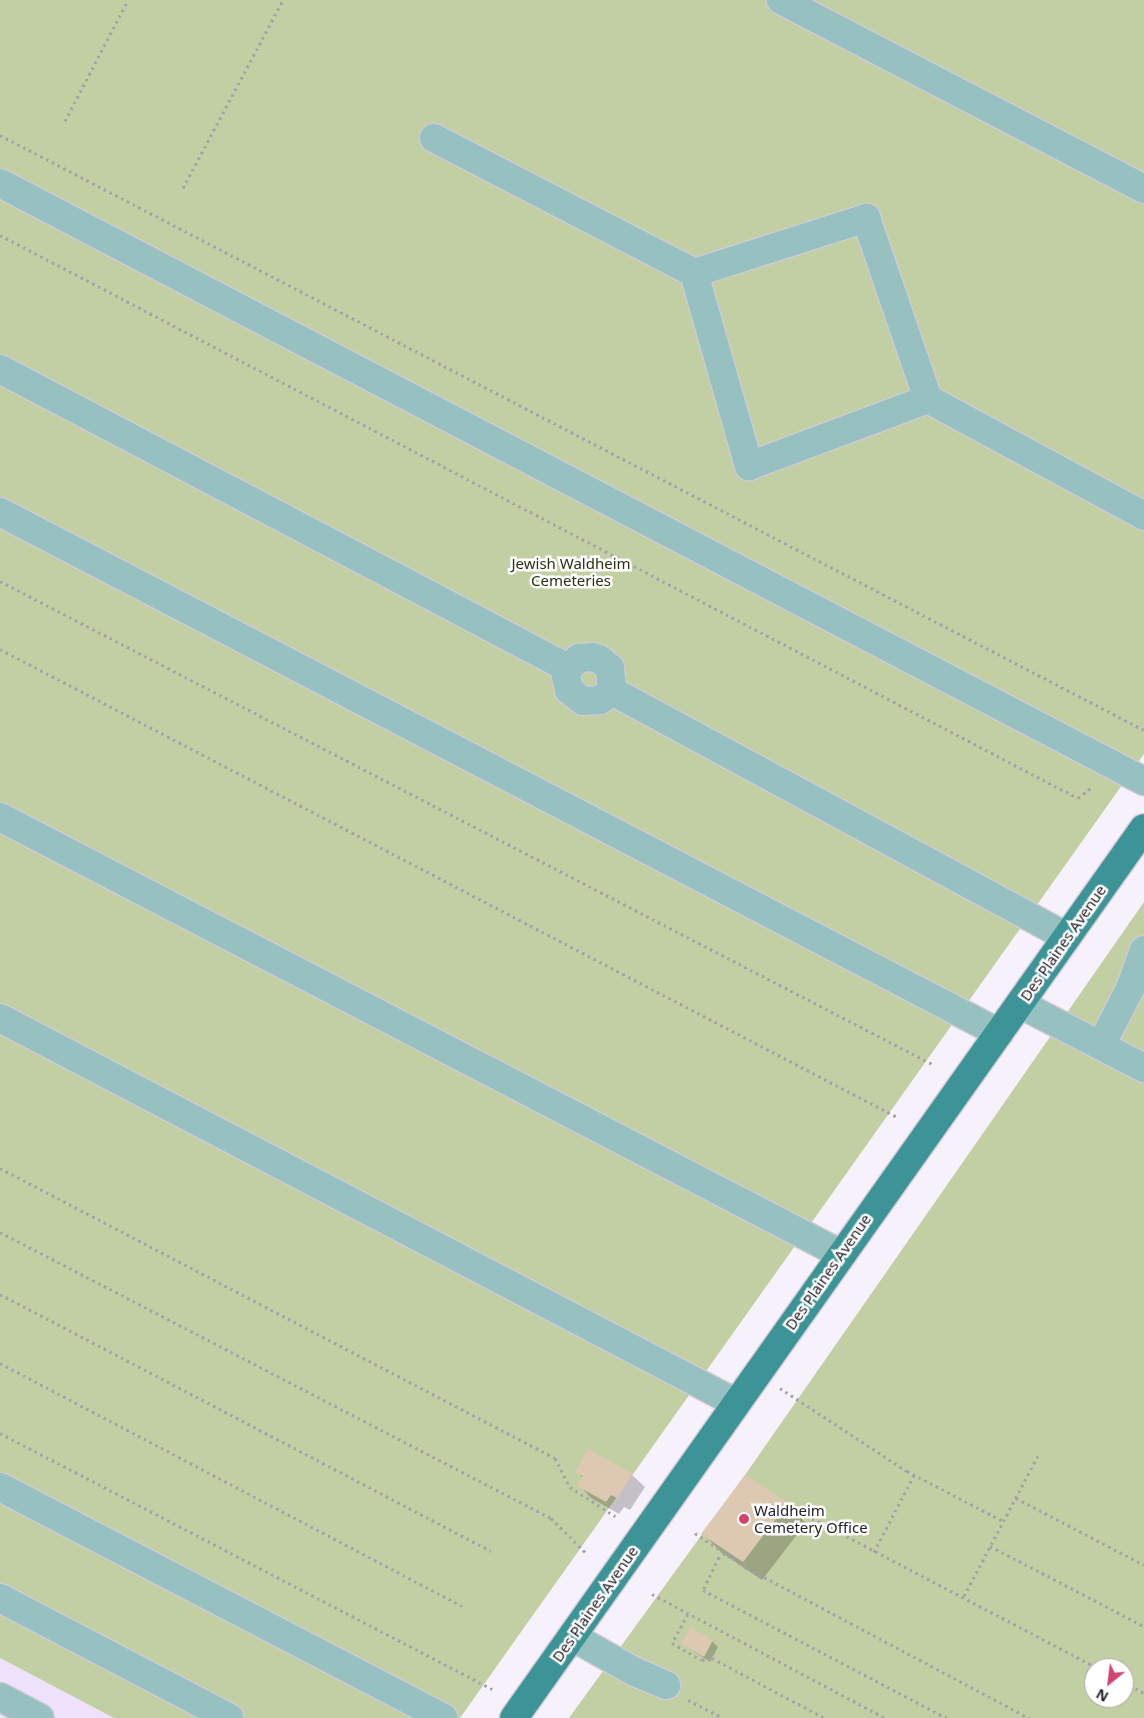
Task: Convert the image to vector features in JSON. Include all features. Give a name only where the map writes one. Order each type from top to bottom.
[{"type":"main road","name":"Des Plaines Avenue","points":[[514,1718],[1144,828]]},
{"type":"lane","points":[[781,0],[1144,189]]},
{"type":"lane","points":[[434,138],[694,273],[866,218],[928,399],[1144,516]]},
{"type":"lane","points":[[0,183],[1134,776]]},
{"type":"lane","points":[[694,273],[749,466],[928,399]]},
{"type":"lane","points":[[0,369],[568,668],[579,658],[592,657],[599,659],[610,668],[612,691],[1067,937]]},
{"type":"lane","points":[[0,512],[999,1033]]},
{"type":"lane","points":[[0,817],[841,1254]]},
{"type":"lane","points":[[1101,1044],[1130,989],[1144,950]]},
{"type":"lane","points":[[1020,1004],[1101,1044],[1144,1068]]},
{"type":"lane","points":[[0,1018],[736,1403]]},
{"type":"lane","points":[[0,1487],[443,1718]]},
{"type":"lane","points":[[0,1598],[230,1718]]},
{"type":"lane","points":[[573,1637],[609,1655],[633,1671],[666,1684]]},
{"type":"lane","points":[[0,1697],[40,1718]]},
{"type":"path","points":[[65,121],[128,0]]},
{"type":"path","points":[[183,188],[283,0]]},
{"type":"path","points":[[0,135],[1144,730]]},
{"type":"path","points":[[0,235],[1078,798],[1090,787],[1110,785],[1134,776]]},
{"type":"path","points":[[0,580],[934,1065]]},
{"type":"path","points":[[0,650],[897,1117]]},
{"type":"path","points":[[0,1168],[555,1458],[570,1487],[615,1516]]},
{"type":"path","points":[[0,1232],[551,1518],[588,1554]]},
{"type":"path","points":[[0,1294],[491,1551]]},
{"type":"path","points":[[0,1363],[462,1606]]},
{"type":"path","points":[[757,1373],[914,1475],[1004,1521]]},
{"type":"path","points":[[0,1433],[492,1689]]},
{"type":"path","points":[[964,1596],[1040,1454]]},
{"type":"path","points":[[874,1552],[914,1475]]},
{"type":"path","points":[[1016,1498],[1144,1565]]},
{"type":"path","points":[[789,1506],[1084,1660]]},
{"type":"path","points":[[695,1533],[747,1568],[1029,1718]]},
{"type":"path","points":[[990,1546],[1144,1626]]},
{"type":"path","points":[[725,1553],[719,1557],[703,1590],[947,1718]]},
{"type":"path","points":[[652,1594],[885,1718]]},
{"type":"path","points":[[688,1614],[672,1644],[702,1660],[712,1658],[825,1718]]},
{"type":"path","points":[[666,1684],[686,1698],[723,1718]]},
{"type":"shaded area","points":[[0,1658],[114,1718],[0,1718]]},
{"type":"green space","name":"Jewish Waldheim Cemeteries","points":[[0,0],[1144,0],[1144,754],[460,1718],[114,1718],[0,1658]]},
{"type":"green space","points":[[1144,902],[1144,1718],[569,1718],[745,1475]]},
{"type":"building","points":[[588,1449],[633,1474],[617,1498],[611,1495],[606,1502],[577,1486],[583,1476],[575,1472]]},
{"type":"building","name":"Waldheim Cemetery Office","points":[[745,1475],[788,1503],[743,1562],[701,1534]]},
{"type":"building","points":[[690,1627],[713,1640],[704,1657],[681,1644]]},
{"type":"place","name":"Waldheim Cemetery Office","points":[[744,1519]]}]
